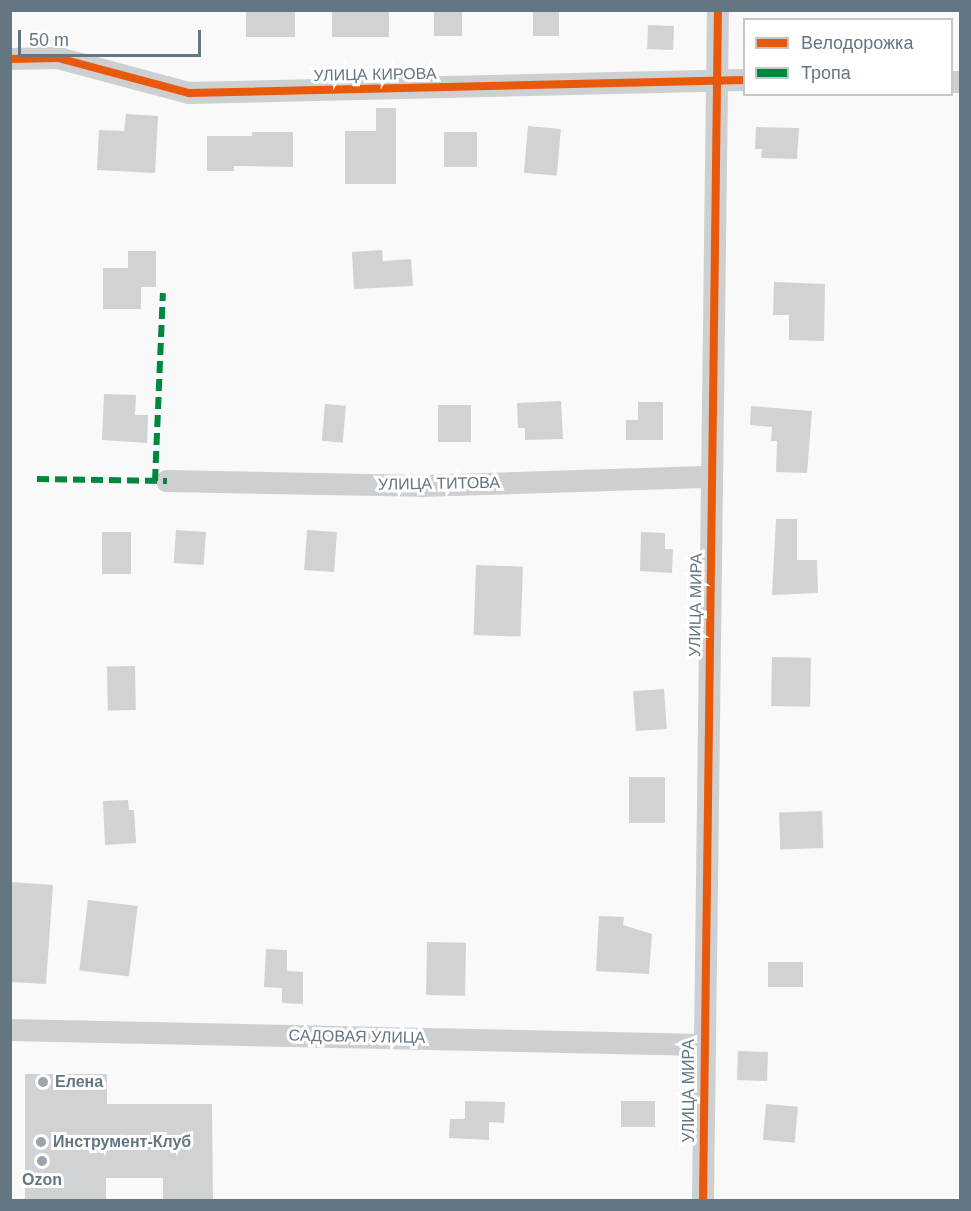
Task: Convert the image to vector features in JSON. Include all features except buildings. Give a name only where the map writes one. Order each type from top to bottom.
[{"type":"street","name":"УЛИЦА МИРА","points":[[703,1200],[703,1045],[718,10]]},
{"type":"street","name":"УЛИЦА КИРОВА","points":[[10,59],[58,58],[189,93],[743,80]]},
{"type":"street","name":"УЛИЦА ТИТОВА","points":[[167,481],[421,486],[712,477]]},
{"type":"street","name":"САДОВАЯ УЛИЦА","points":[[10,1030],[703,1045]]},
{"type":"marked path","points":[[155,481],[163,293]]},
{"type":"marked path","points":[[37,479],[167,481]]},
{"type":"cycle path","points":[[703,1200],[718,10]]},
{"type":"cycle path","points":[[10,59],[58,58],[189,93],[743,80]]},
{"type":"place","name":"Елена","points":[[43,1082]]},
{"type":"place","name":"Инструмент-Клуб","points":[[41,1142]]},
{"type":"place","name":"Ozon","points":[[42,1161]]}]
